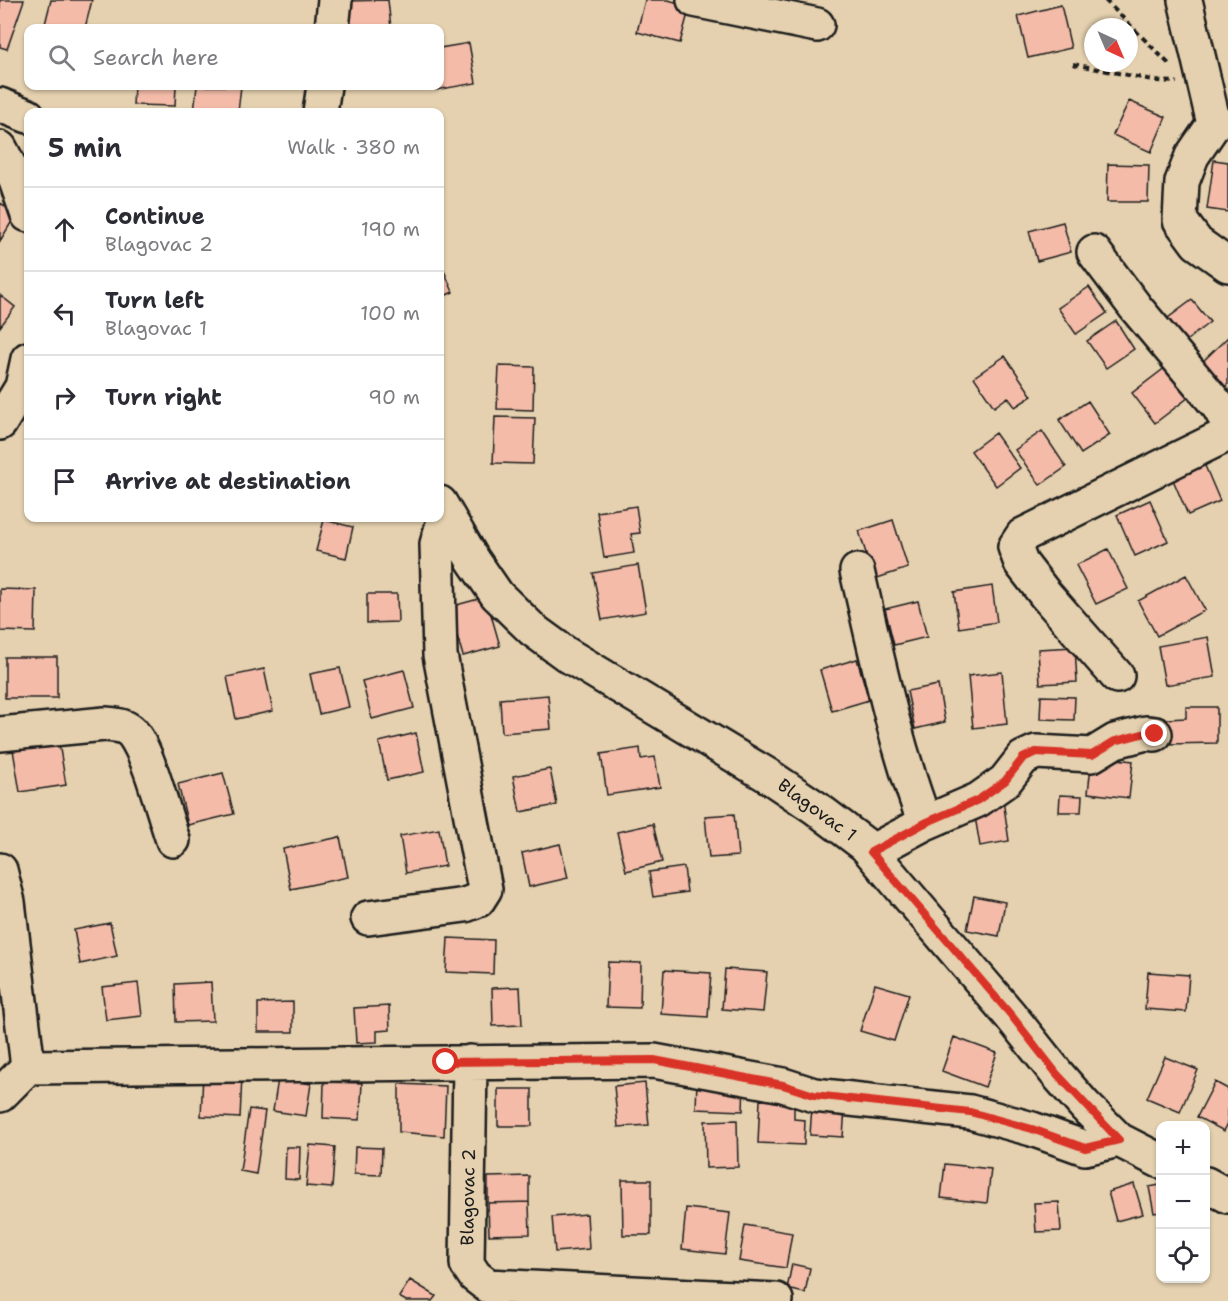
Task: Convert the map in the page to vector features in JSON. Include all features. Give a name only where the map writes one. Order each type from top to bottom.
[{"type":"street","points":[[332,24],[335,0]]},
{"type":"street","points":[[694,0],[817,25]]},
{"type":"street","points":[[1185,0],[1196,82],[1221,125],[1192,156],[1182,182],[1180,220],[1197,243],[1228,265]]},
{"type":"street","points":[[321,108],[323,90]]},
{"type":"street","points":[[0,105],[24,114]]},
{"type":"street","points":[[0,148],[14,175],[24,204]]},
{"type":"street","points":[[1094,252],[1136,308],[1219,407],[1228,423]]},
{"type":"street","points":[[0,423],[22,387],[24,378]]},
{"type":"street","points":[[1117,676],[1085,642],[1021,563],[1015,547],[1019,538],[1228,434]]},
{"type":"street","name":"Blagovac 1","points":[[444,510],[472,560],[497,595],[533,630],[566,654],[767,775],[865,845],[1011,1015],[1057,1074],[1119,1140],[1156,1158]]},
{"type":"street","points":[[368,918],[465,905],[478,900],[484,889],[440,655],[436,544],[440,522]]},
{"type":"street","points":[[858,571],[896,736],[925,823]]},
{"type":"street","points":[[0,734],[105,724],[122,725],[134,734],[146,760],[173,840]]},
{"type":"street","points":[[871,852],[925,823],[978,800],[1005,781],[1023,758],[1036,752],[1092,755],[1115,741],[1146,733],[1155,734]]},
{"type":"street","points":[[0,870],[8,903],[27,1067]]},
{"type":"street","points":[[0,1095],[27,1067],[654,1060],[783,1085],[814,1095],[970,1112],[1032,1129],[1085,1148],[1119,1140]]},
{"type":"street","name":"Blagovac 2","points":[[470,1062],[467,1264],[475,1276],[488,1286],[776,1300]]},
{"type":"street","points":[[1210,1186],[1228,1196]]},
{"type":"path","points":[[1105,0],[1196,82]]},
{"type":"path","points":[[1073,64],[1157,81],[1196,82]]},
{"type":"building","points":[[0,0],[24,0],[7,49],[0,47]]},
{"type":"building","points":[[51,0],[92,0],[86,24],[45,24]]},
{"type":"building","points":[[388,0],[391,24],[349,24],[346,1]]},
{"type":"building","points":[[645,0],[668,0],[690,6],[680,43],[637,32]]},
{"type":"building","points":[[1061,5],[1071,48],[1028,58],[1018,16]]},
{"type":"building","points":[[469,43],[476,83],[444,89],[444,47]]},
{"type":"building","points":[[134,90],[176,90],[175,106],[133,105]]},
{"type":"building","points":[[197,90],[241,90],[238,108],[194,108]]},
{"type":"building","points":[[1129,101],[1166,117],[1151,152],[1113,135]]},
{"type":"building","points":[[1214,160],[1228,162],[1228,212],[1207,209]]},
{"type":"building","points":[[1108,164],[1149,165],[1148,202],[1107,202]]},
{"type":"building","points":[[0,203],[17,213],[0,241]]},
{"type":"building","points":[[1063,222],[1071,252],[1037,261],[1029,231]]},
{"type":"building","points":[[444,271],[453,292],[444,296]]},
{"type":"building","points":[[1089,287],[1107,313],[1076,334],[1058,308]]},
{"type":"building","points":[[0,295],[15,307],[0,327]]},
{"type":"building","points":[[1192,300],[1210,322],[1182,344],[1164,321]]},
{"type":"building","points":[[1116,321],[1134,349],[1106,368],[1087,341]]},
{"type":"building","points":[[1228,337],[1228,384],[1222,390],[1198,366]]},
{"type":"building","points":[[1005,356],[1032,396],[1015,407],[1008,397],[994,407],[974,377]]},
{"type":"building","points":[[499,366],[534,367],[533,410],[497,409]]},
{"type":"building","points":[[1166,367],[1189,397],[1155,423],[1132,393]]},
{"type":"building","points":[[1088,401],[1110,435],[1081,454],[1059,420]]},
{"type":"building","points":[[495,417],[535,418],[533,464],[493,463]]},
{"type":"building","points":[[1042,431],[1066,467],[1040,485],[1015,450]]},
{"type":"building","points":[[995,433],[1020,468],[996,486],[971,451]]},
{"type":"building","points":[[1203,461],[1220,501],[1188,515],[1171,475]]},
{"type":"building","points":[[1150,500],[1168,541],[1135,556],[1117,515]]},
{"type":"building","points":[[636,506],[640,533],[631,534],[634,553],[604,558],[597,512]]},
{"type":"building","points":[[893,520],[908,568],[874,579],[859,531]]},
{"type":"building","points":[[323,522],[353,527],[346,558],[316,551]]},
{"type":"building","points":[[1108,549],[1128,589],[1096,604],[1076,565]]},
{"type":"building","points":[[638,565],[646,612],[602,620],[593,573]]},
{"type":"building","points":[[1186,575],[1205,610],[1157,636],[1138,601]]},
{"type":"building","points":[[992,586],[997,622],[959,628],[954,592]]},
{"type":"building","points":[[0,589],[36,590],[35,632],[0,631]]},
{"type":"building","points":[[367,594],[397,594],[398,622],[367,623]]},
{"type":"building","points":[[486,597],[500,646],[463,656],[449,607]]},
{"type":"building","points":[[918,601],[927,637],[894,645],[885,609]]},
{"type":"building","points":[[1208,637],[1215,677],[1165,685],[1158,646]]},
{"type":"building","points":[[1075,647],[1077,682],[1040,684],[1038,649]]},
{"type":"building","points":[[5,657],[57,657],[57,698],[5,698]]},
{"type":"building","points":[[857,659],[869,700],[832,711],[820,670]]},
{"type":"building","points":[[340,668],[349,707],[319,714],[310,674]]},
{"type":"building","points":[[264,669],[273,711],[236,719],[227,677]]},
{"type":"building","points":[[404,670],[414,708],[372,719],[362,681]]},
{"type":"building","points":[[1002,672],[1007,724],[973,728],[968,676]]},
{"type":"building","points":[[938,685],[945,722],[915,729],[907,691]]},
{"type":"building","points":[[548,695],[551,729],[502,733],[500,699]]},
{"type":"building","points":[[1041,696],[1075,697],[1074,720],[1040,719]]},
{"type":"building","points":[[1186,707],[1217,707],[1217,743],[1167,744],[1167,719],[1186,718]]},
{"type":"building","points":[[416,733],[424,772],[387,780],[379,742]]},
{"type":"building","points":[[59,743],[66,785],[20,792],[13,750]]},
{"type":"building","points":[[640,748],[641,759],[655,757],[660,787],[607,795],[601,754]]},
{"type":"building","points":[[1092,756],[1133,761],[1129,798],[1088,793]]},
{"type":"building","points":[[550,769],[557,805],[520,812],[513,776]]},
{"type":"building","points":[[223,773],[234,814],[188,825],[178,784]]},
{"type":"building","points":[[1060,795],[1082,796],[1081,812],[1059,812]]},
{"type":"building","points":[[1003,800],[1009,841],[980,846],[973,805]]},
{"type":"building","points":[[734,814],[738,856],[709,858],[705,816]]},
{"type":"building","points":[[653,824],[662,862],[626,871],[617,832]]},
{"type":"building","points":[[439,829],[445,866],[406,873],[400,836]]},
{"type":"building","points":[[340,837],[348,877],[291,889],[283,849]]},
{"type":"building","points":[[560,844],[568,878],[529,887],[522,853]]},
{"type":"building","points":[[684,867],[687,892],[653,897],[649,872]]},
{"type":"building","points":[[974,896],[1005,902],[999,936],[967,930]]},
{"type":"building","points":[[110,923],[117,956],[80,964],[74,930]]},
{"type":"building","points":[[448,938],[494,940],[493,974],[446,972]]},
{"type":"building","points":[[608,962],[641,963],[640,1008],[606,1007]]},
{"type":"building","points":[[725,969],[767,972],[763,1012],[722,1009]]},
{"type":"building","points":[[664,970],[711,973],[708,1017],[661,1014]]},
{"type":"building","points":[[1148,972],[1189,975],[1186,1012],[1145,1009]]},
{"type":"building","points":[[211,982],[213,1021],[176,1022],[175,984]]},
{"type":"building","points":[[138,983],[142,1016],[106,1020],[102,987]]},
{"type":"building","points":[[875,984],[909,994],[894,1041],[860,1031]]},
{"type":"building","points":[[520,987],[522,1025],[493,1026],[492,988]]},
{"type":"building","points":[[293,1002],[293,1032],[258,1032],[258,1003]]},
{"type":"building","points":[[389,1006],[390,1030],[377,1031],[377,1042],[356,1043],[354,1008]]},
{"type":"building","points":[[954,1037],[997,1053],[985,1087],[942,1071]]},
{"type":"building","points":[[1165,1057],[1198,1070],[1180,1112],[1147,1098]]},
{"type":"building","points":[[203,1074],[242,1076],[240,1118],[201,1116]]},
{"type":"building","points":[[278,1079],[311,1084],[306,1116],[273,1111]]},
{"type":"building","points":[[697,1080],[744,1081],[743,1111],[696,1109]]},
{"type":"building","points":[[324,1082],[362,1083],[360,1120],[323,1118]]},
{"type":"building","points":[[1215,1082],[1228,1089],[1228,1123],[1224,1131],[1210,1124],[1210,1121],[1197,1117]]},
{"type":"building","points":[[645,1083],[649,1125],[618,1127],[614,1086]]},
{"type":"building","points":[[399,1084],[446,1086],[444,1136],[399,1132]]},
{"type":"building","points":[[498,1089],[532,1089],[532,1126],[498,1126]]},
{"type":"building","points":[[760,1100],[794,1101],[794,1119],[805,1120],[804,1145],[758,1143]]},
{"type":"building","points":[[812,1106],[845,1107],[843,1137],[810,1135]]},
{"type":"building","points":[[249,1109],[265,1111],[256,1174],[240,1171]]},
{"type":"building","points":[[737,1120],[738,1167],[706,1168],[705,1121]]},
{"type":"building","points":[[310,1145],[335,1147],[332,1188],[306,1186]]},
{"type":"building","points":[[286,1147],[300,1147],[299,1180],[285,1179]]},
{"type":"building","points":[[355,1147],[382,1148],[381,1175],[354,1174]]},
{"type":"building","points":[[945,1164],[991,1169],[987,1203],[941,1198]]},
{"type":"building","points":[[529,1176],[529,1202],[488,1203],[488,1177]]},
{"type":"building","points":[[622,1180],[651,1180],[651,1235],[623,1235]]},
{"type":"building","points":[[1134,1184],[1143,1214],[1116,1221],[1108,1192]]},
{"type":"building","points":[[1156,1186],[1156,1213],[1154,1213],[1149,1187]]},
{"type":"building","points":[[529,1202],[530,1234],[489,1235],[488,1203]]},
{"type":"building","points":[[1059,1202],[1061,1231],[1036,1232],[1034,1203]]},
{"type":"building","points":[[686,1208],[730,1213],[725,1254],[682,1249]]},
{"type":"building","points":[[587,1214],[589,1249],[555,1252],[552,1217]]},
{"type":"building","points":[[745,1225],[792,1233],[786,1268],[739,1261]]},
{"type":"building","points":[[792,1264],[810,1268],[805,1293],[787,1289]]},
{"type":"building","points":[[410,1280],[436,1296],[432,1301],[406,1301],[399,1297]]},
{"type":"route","points":[[446,1062],[654,1060],[783,1085],[814,1095],[970,1112],[1032,1129],[1085,1148],[1119,1140],[1057,1074],[1011,1015],[871,852],[925,823],[978,800],[1005,781],[1023,758],[1036,752],[1092,755],[1115,741],[1146,733],[1155,734]]}]
